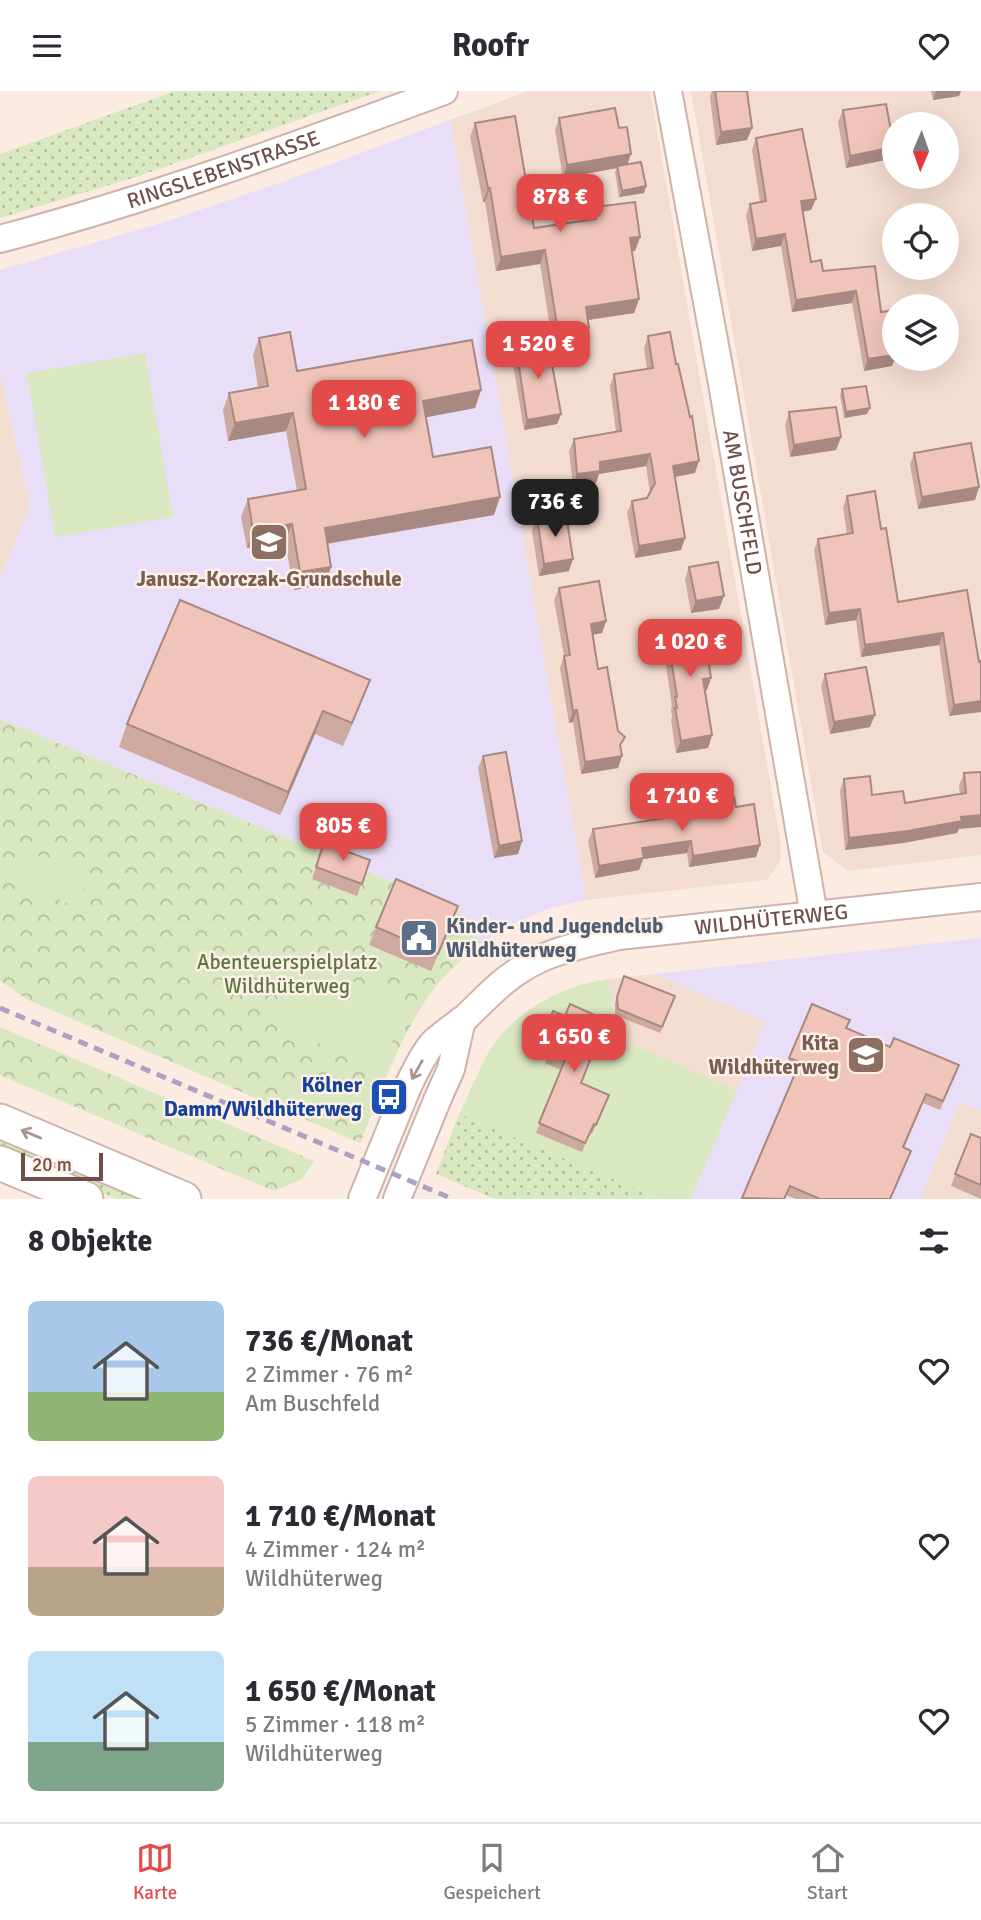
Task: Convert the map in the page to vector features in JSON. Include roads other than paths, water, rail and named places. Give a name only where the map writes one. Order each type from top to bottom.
[{"type":"street","name":"RINGSLEBENSTRASSE","points":[[0,239],[59,223],[259,159],[444,91]]},
{"type":"street","name":"AM BUSCHFELD","points":[[668,91],[726,405],[814,915]]},
{"type":"street","name":"WILDHÜTERWEG","points":[[362,1199],[416,1069],[433,1044],[523,968],[561,950],[619,936],[981,897]]},
{"type":"street","points":[[397,1199],[452,1069],[462,1020]]},
{"type":"street","points":[[0,1121],[184,1199]]},
{"type":"street","points":[[0,1163],[86,1199]]},
{"type":"railway","points":[[0,1008],[453,1199]]},
{"type":"place","name":"Janusz-Korczak-Grundschule","points":[[269,542]]},
{"type":"place","name":"Kinder- und Jugendclub Wildhüterweg","points":[[419,938]]},
{"type":"place","name":"Kita Wildhüterweg","points":[[866,1055]]},
{"type":"place","name":"Kölner Damm/Wildhüterweg","points":[[389,1097]]},
{"type":"park label","name":"Abenteuerspielplatz Wildhüterweg","points":[[287,974]]}]
